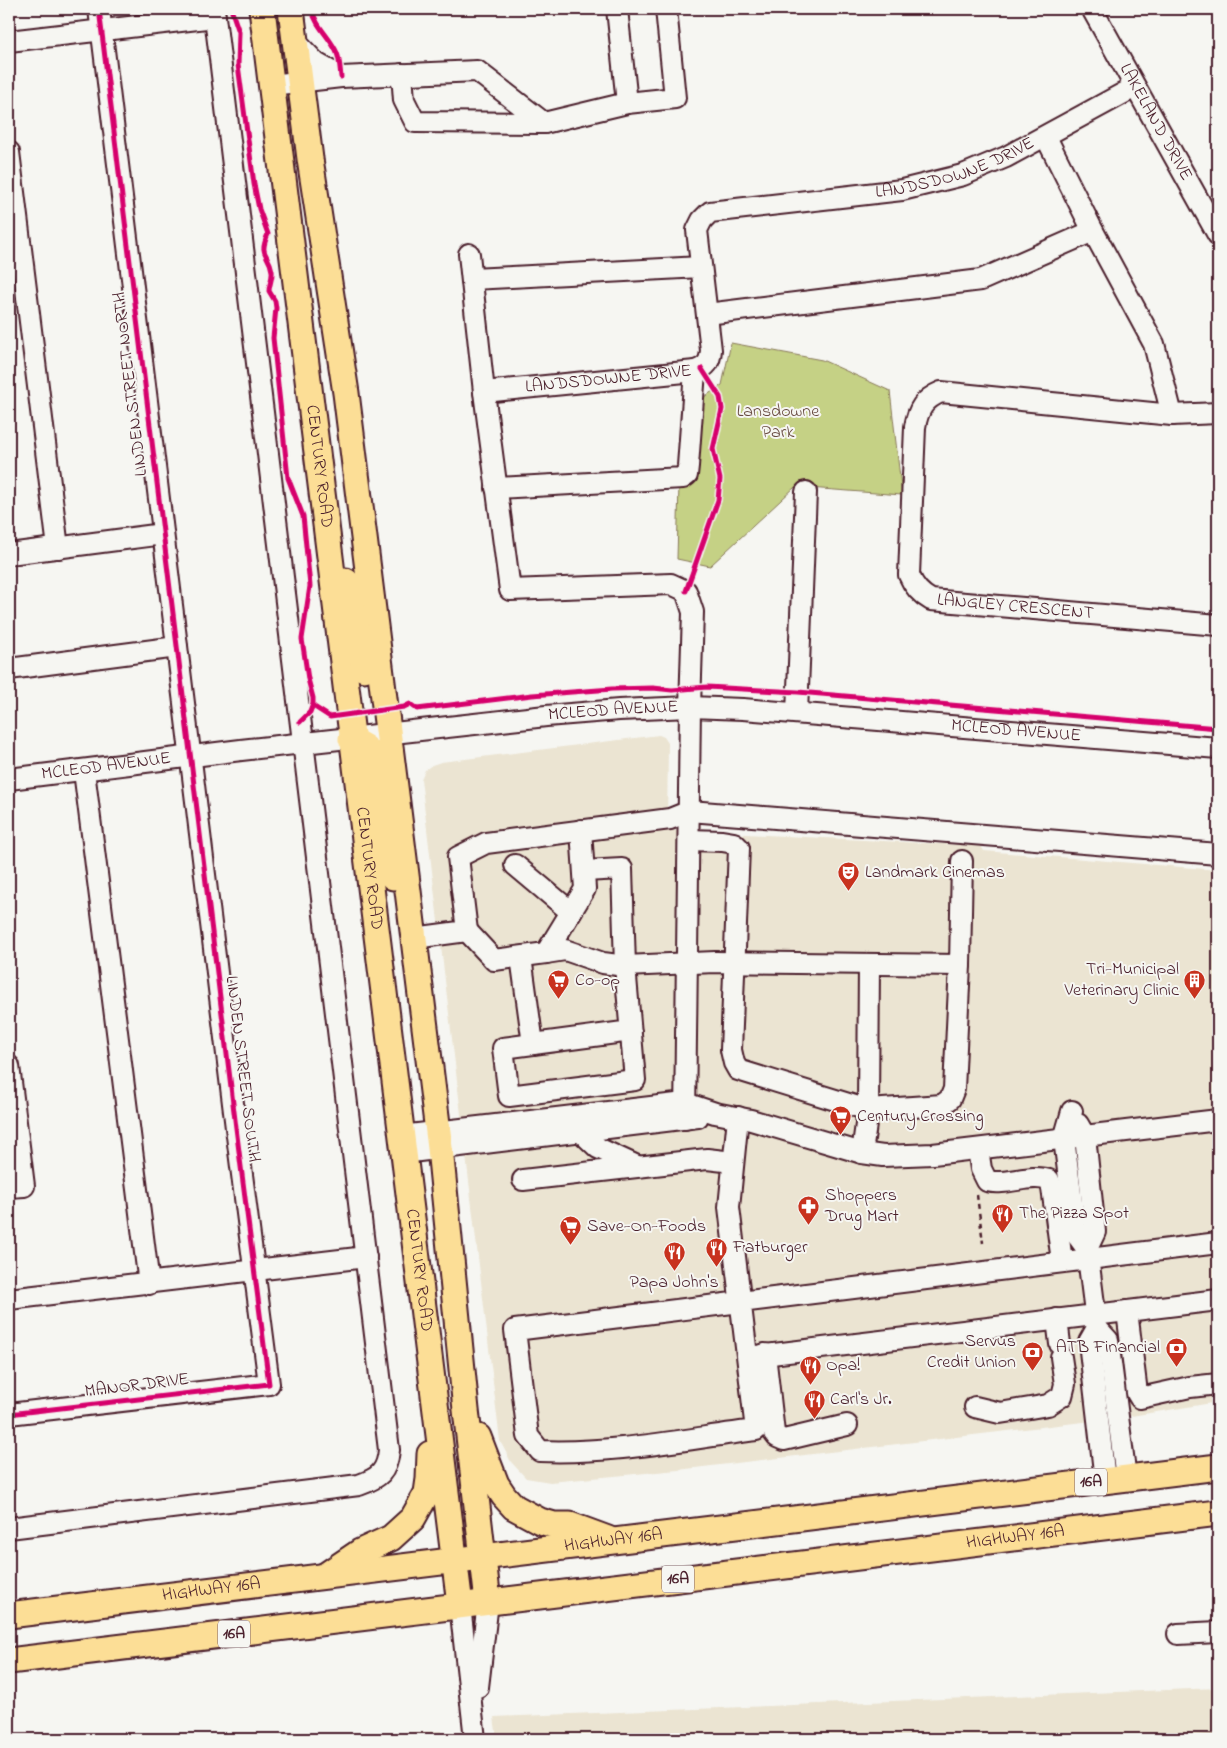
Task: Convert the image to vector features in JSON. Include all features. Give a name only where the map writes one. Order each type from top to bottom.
[{"type":"main road","name":"CENTURY ROAD","points":[[262,9],[460,1605]]},
{"type":"main road","name":"CENTURY ROAD","points":[[291,9],[320,227],[346,394],[389,735],[439,1140],[466,1410],[488,1602]]},
{"type":"main road","points":[[316,452],[360,642],[370,712],[374,721],[389,735]]},
{"type":"main road","points":[[351,738],[365,748],[369,755],[380,825],[391,873],[410,905]]},
{"type":"main road","points":[[322,1577],[360,1552],[391,1538],[412,1518],[421,1506],[427,1493],[429,1479],[432,1384]]},
{"type":"main road","points":[[466,1410],[496,1484],[514,1507],[540,1521],[554,1525],[570,1525],[612,1541]]},
{"type":"main road","name":"HIGHWAY 16A","points":[[9,1615],[1218,1467]]},
{"type":"main road","name":"HIGHWAY 16A","points":[[9,1661],[1218,1513]]},
{"type":"street","name":"LINDEN STREET NORTH","points":[[99,9],[190,757]]},
{"type":"street","points":[[617,9],[627,103]]},
{"type":"street","points":[[402,74],[404,100],[415,122],[544,123],[627,103],[675,98],[666,9]]},
{"type":"street","name":"LAKELAND DRIVE","points":[[1092,9],[1218,235]]},
{"type":"street","points":[[9,41],[102,31],[215,13],[302,744],[390,1450],[388,1462],[382,1473],[371,1481],[359,1485],[9,1528]]},
{"type":"street","points":[[296,42],[316,63],[341,77]]},
{"type":"street","points":[[271,85],[341,77],[477,71],[544,123]]},
{"type":"street","name":"LANDSDOWNE DRIVE","points":[[484,392],[702,369],[710,360],[711,350],[697,230],[702,220],[710,212],[902,190],[936,183],[963,175],[997,161],[1046,137],[1135,87]]},
{"type":"street","points":[[1046,137],[1093,231],[1154,344],[1172,415]]},
{"type":"street","points":[[9,152],[58,548]]},
{"type":"street","points":[[706,314],[981,280],[1093,231]]},
{"type":"street","points":[[469,254],[484,392],[510,590],[670,584],[686,591],[693,612],[685,1111]]},
{"type":"street","points":[[472,280],[701,267]]},
{"type":"street","points":[[496,488],[683,478],[687,474],[688,466],[695,371]]},
{"type":"street","name":"LANGLEY CRESCENT","points":[[1218,412],[1172,415],[942,392],[932,396],[922,404],[917,415],[915,427],[909,575],[920,594],[931,600],[1218,625]]},
{"type":"street","points":[[797,713],[806,492]]},
{"type":"street","points":[[9,554],[163,534]]},
{"type":"street","points":[[9,669],[177,648]]},
{"type":"street","name":"MCLEOD AVENUE","points":[[9,779],[546,716],[690,707],[797,713],[1218,748]]},
{"type":"street","name":"LINDEN STREET SOUTH","points":[[190,757],[268,1384]]},
{"type":"street","points":[[84,771],[148,1284]]},
{"type":"street","points":[[960,965],[688,962],[625,966],[603,963],[565,950],[494,960],[467,931],[458,857],[486,843],[670,819],[690,811],[1218,854]]},
{"type":"street","points":[[546,953],[585,888],[582,830]]},
{"type":"street","points":[[689,840],[722,841],[734,843],[739,848],[732,1050],[734,1062],[738,1070],[868,1110],[942,1105],[950,1099],[954,1089],[960,965],[962,861]]},
{"type":"street","points":[[515,865],[571,912]]},
{"type":"street","points":[[584,871],[622,870],[625,966],[631,1031],[635,1080],[509,1096],[503,1048],[631,1031]]},
{"type":"street","points":[[414,938],[467,931]]},
{"type":"street","points":[[521,957],[533,1044]]},
{"type":"street","points":[[862,1153],[868,1110],[869,964]]},
{"type":"street","points":[[9,1070],[24,1186],[9,1187]]},
{"type":"street","points":[[535,1120],[566,1089]]},
{"type":"street","points":[[566,1089],[578,1100],[610,1111]]},
{"type":"street","points":[[439,1140],[535,1120],[610,1111],[685,1111],[738,1117],[862,1153],[883,1156],[933,1154],[1218,1120]]},
{"type":"street","points":[[402,1144],[580,1131],[685,1111]]},
{"type":"street","points":[[738,1117],[729,1207],[741,1302],[756,1355],[774,1433],[784,1440],[847,1425]]},
{"type":"street","points":[[580,1131],[598,1148],[640,1166]]},
{"type":"street","points":[[1085,1136],[1095,1232],[1088,1253],[1096,1322],[1108,1340],[1116,1479]]},
{"type":"street","points":[[1064,1139],[1076,1234],[1088,1253]]},
{"type":"street","points":[[978,1149],[981,1169],[987,1181],[997,1184],[1041,1177],[1048,1180],[1052,1188],[1062,1261]]},
{"type":"street","points":[[523,1180],[707,1159],[733,1162]]},
{"type":"street","points":[[756,1355],[756,1430],[599,1450],[570,1452],[540,1451],[528,1436],[515,1330],[1062,1261],[1088,1253],[1218,1243]]},
{"type":"street","points":[[9,1299],[254,1272],[366,1257]]},
{"type":"street","points":[[756,1355],[1057,1319],[1096,1322],[1127,1311],[1218,1300]]},
{"type":"street","points":[[1127,1311],[1137,1394],[1140,1398],[1190,1387],[1218,1384]]},
{"type":"street","points":[[975,1407],[1000,1413],[1048,1405],[1062,1396],[1065,1384],[1057,1319]]},
{"type":"street","name":"MANOR DRIVE","points":[[9,1414],[268,1384]]},
{"type":"street","name":"CENTURY ROAD","points":[[474,1734],[488,1602]]},
{"type":"street","name":"CENTURY ROAD","points":[[460,1605],[474,1734]]},
{"type":"street","points":[[1178,1634],[1218,1632]]},
{"type":"path","points":[[977,1191],[983,1243]]},
{"type":"shaded area","name":"Century Crossing","points":[[659,735],[664,737],[668,743],[667,830],[981,846],[984,851],[1218,870],[1218,1402],[1125,1417],[678,1470],[550,1482],[526,1478],[511,1462],[500,1441],[421,779],[425,770],[441,762]]},
{"type":"shaded area","points":[[1218,1688],[1218,1739],[497,1739],[494,1717]]},
{"type":"shaded area","points":[[441,1731],[442,1739],[283,1739]]},
{"type":"green space","name":"Lansdowne Park","points":[[731,343],[822,360],[890,391],[902,495],[795,487],[710,566],[677,559],[679,484],[698,401],[722,385]]},
{"type":"railway","points":[[1189,1739],[1218,1738]]},
{"type":"cycle path","points":[[9,1414],[269,1384],[99,9]]},
{"type":"cycle path","points":[[231,9],[239,32],[238,65],[254,184],[259,209],[268,234],[264,251],[271,265],[272,276],[269,291],[275,301],[276,308],[273,338],[288,478],[303,516],[310,586],[302,639],[313,704],[310,712],[300,722]]},
{"type":"cycle path","points":[[312,9],[316,21],[337,53],[341,77]]},
{"type":"cycle path","points":[[686,591],[718,500],[720,479],[713,449],[722,409],[720,397],[702,369]]},
{"type":"cycle path","points":[[313,706],[330,717],[404,707],[410,704],[417,709],[532,695],[612,689],[653,688],[672,690],[707,687],[798,692],[1218,728]]},
{"type":"place","name":"Landmark Cinemas","points":[[849,892]]},
{"type":"place","name":"Tri-Municipal Veterinary Clinic","points":[[1195,999]]},
{"type":"place","name":"Co-op","points":[[559,1000]]},
{"type":"place","name":"Century Crossing","points":[[841,1136]]},
{"type":"place","name":"Shoppers Drug Mart","points":[[809,1225]]},
{"type":"place","name":"The Pizza Spot","points":[[1003,1233]]},
{"type":"place","name":"Save-On-Foods","points":[[571,1246]]},
{"type":"place","name":"Fatburger","points":[[717,1267]]},
{"type":"place","name":"Papa John's","points":[[674,1272]]},
{"type":"place","name":"ATB Financial","points":[[1176,1367]]},
{"type":"place","name":"Servus Credit Union","points":[[1032,1371]]},
{"type":"place","name":"Opa!","points":[[810,1385]]},
{"type":"place","name":"Carl's Jr.","points":[[814,1419]]}]
